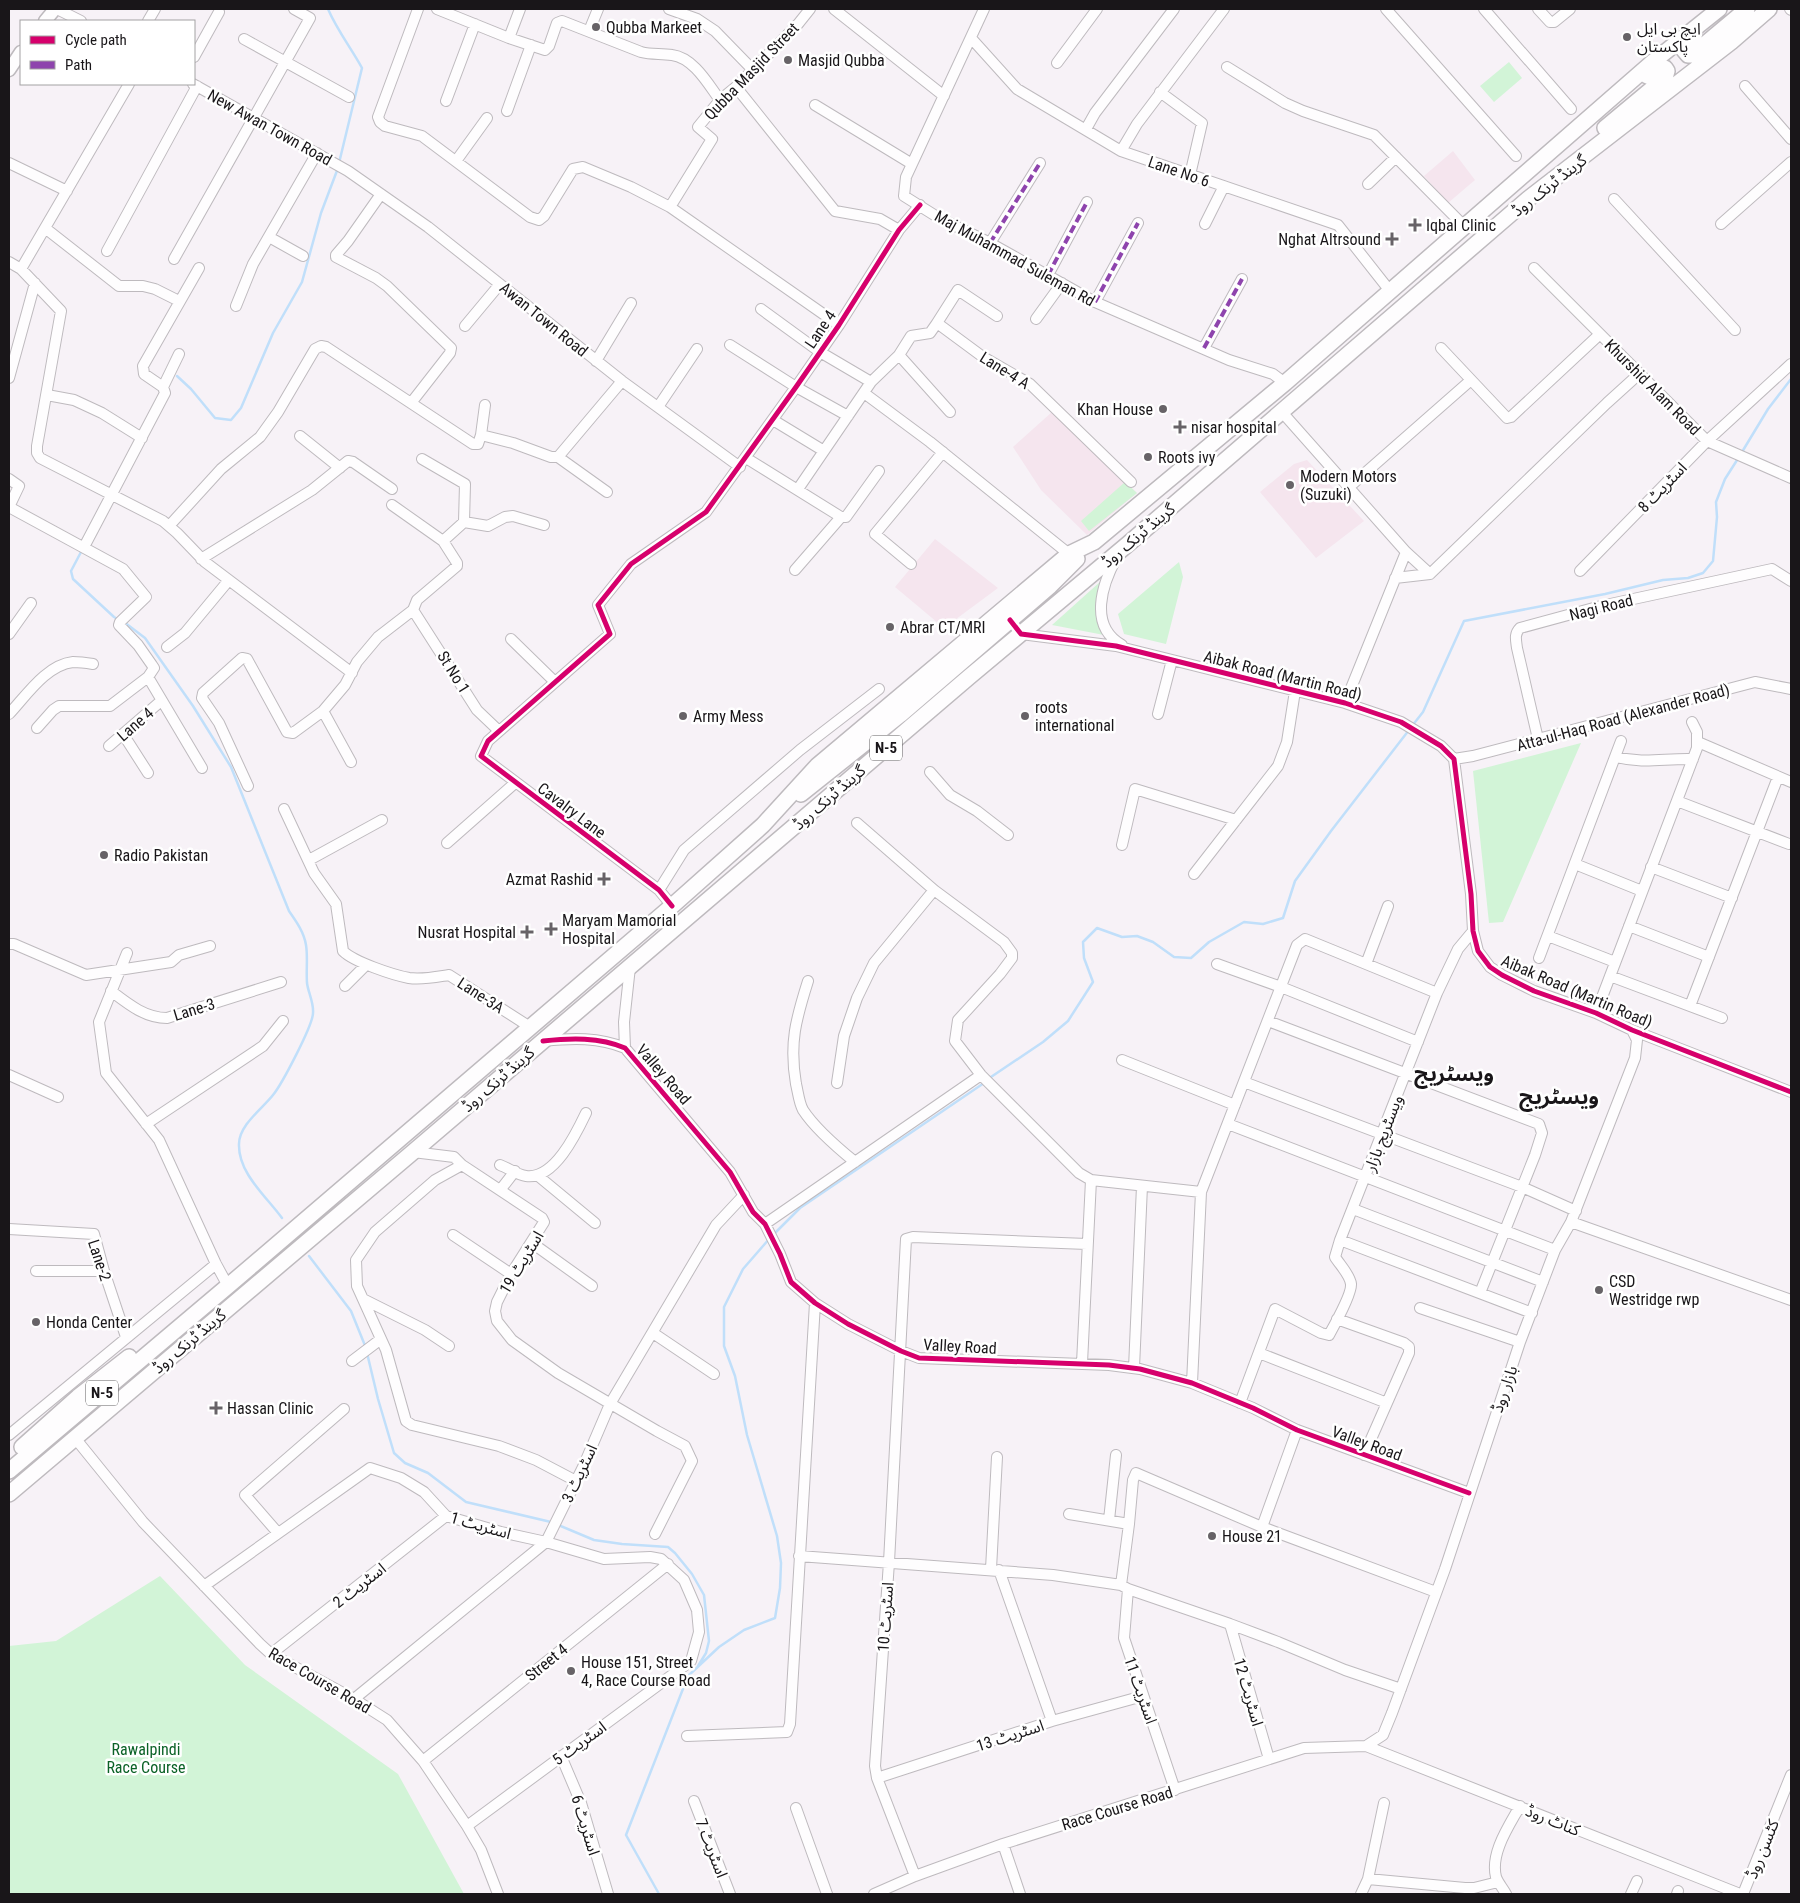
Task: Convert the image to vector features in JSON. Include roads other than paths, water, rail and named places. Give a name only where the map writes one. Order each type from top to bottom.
[{"type":"highway","points":[[1718,10],[1684,47],[1684,51],[1688,55],[1692,55],[1747,9]]},
{"type":"highway","name":"گرینڈ ٹرنک روڈ","points":[[9,1494],[1128,544],[1528,199],[1731,42],[1769,9]]},
{"type":"highway","name":"گرینڈ ٹرنک روڈ","points":[[9,1470],[530,1028],[763,825],[900,714],[1050,586],[1094,542],[1285,383],[1654,61],[1718,10]]},
{"type":"highway","points":[[1528,199],[1588,142],[1665,78],[1667,69],[1658,67],[1560,142]]},
{"type":"highway","name":"گرینڈ ٹرنک روڈ","points":[[763,825],[817,766],[1069,554],[1094,542]]},
{"type":"highway","name":"گرینڈ ٹرنک روڈ","points":[[9,1458],[78,1397],[124,1361],[195,1314]]},
{"type":"highway","points":[[63,1425],[75,1438]]},
{"type":"main road","points":[[47,20],[56,9]]},
{"type":"main road","points":[[9,70],[20,54]]},
{"type":"street","points":[[56,9],[79,20]]},
{"type":"street","points":[[149,20],[155,9]]},
{"type":"street","points":[[174,259],[310,18],[294,9]]},
{"type":"street","points":[[418,9],[378,117],[385,126],[422,136],[530,217],[539,220],[544,216],[572,170],[578,167],[583,167],[631,186],[670,207],[839,325]]},
{"type":"street","points":[[437,9],[509,38],[548,49],[559,21],[641,52],[654,55],[674,55],[690,64],[702,76],[720,100]]},
{"type":"street","points":[[509,38],[520,9]]},
{"type":"street","points":[[589,31],[598,9]]},
{"type":"street","points":[[669,9],[696,19],[715,30],[752,70]]},
{"type":"street","name":"Qubba Masjid Street","points":[[670,207],[712,140],[698,127],[720,100],[798,24],[810,9]]},
{"type":"street","points":[[834,9],[944,96]]},
{"type":"street","name":"Maj Muhammad Suleman Rd","points":[[984,9],[906,177],[904,196],[939,218],[990,243],[1095,302],[1229,360],[1273,374],[1285,383]]},
{"type":"street","points":[[1057,63],[1097,9]]},
{"type":"street","points":[[1086,129],[1095,113],[1174,9]]},
{"type":"street","points":[[1121,151],[1137,124],[1160,92],[1224,9]]},
{"type":"street","points":[[1386,9],[1516,156]]},
{"type":"street","points":[[1484,9],[1571,109]]},
{"type":"street","points":[[1538,9],[1550,22],[1554,22],[1570,9]]},
{"type":"street","points":[[195,55],[219,12]]},
{"type":"street","points":[[446,101],[475,24]]},
{"type":"street","name":"Lane No 6","points":[[971,38],[1017,89],[1121,151],[1338,225],[1390,291]]},
{"type":"street","points":[[244,39],[348,97]]},
{"type":"street","points":[[507,111],[531,45]]},
{"type":"street","points":[[1227,67],[1285,103],[1374,135],[1464,226]]},
{"type":"street","points":[[21,269],[128,85]]},
{"type":"street","points":[[107,251],[195,85]]},
{"type":"street","name":"New Awan Town Road","points":[[195,85],[348,171]]},
{"type":"street","points":[[736,86],[835,211],[880,219],[899,230]]},
{"type":"street","points":[[1745,86],[1791,139]]},
{"type":"street","points":[[1160,92],[1202,123],[1190,175]]},
{"type":"street","points":[[815,105],[912,164]]},
{"type":"street","points":[[456,161],[487,118]]},
{"type":"street","points":[[236,306],[253,264],[317,153]]},
{"type":"street","points":[[1368,184],[1396,157]]},
{"type":"street","points":[[1722,224],[1791,162]]},
{"type":"street","points":[[9,163],[66,191]]},
{"type":"street","points":[[990,243],[1040,163]]},
{"type":"street","name":"Awan Town Road","points":[[348,171],[428,227],[596,361],[740,467]]},
{"type":"street","points":[[1205,224],[1224,186]]},
{"type":"street","points":[[381,194],[336,257],[376,278],[387,286],[451,348],[450,353],[410,403]]},
{"type":"street","points":[[1614,199],[1735,330]]},
{"type":"street","points":[[1048,275],[1087,202]]},
{"type":"street","name":"Lane 4","points":[[740,467],[839,325],[899,230],[920,205]]},
{"type":"street","points":[[1095,302],[1138,223]]},
{"type":"street","points":[[45,228],[119,286],[149,288],[179,301]]},
{"type":"street","points":[[269,237],[303,256]]},
{"type":"street","points":[[9,262],[21,269],[61,311],[37,446],[40,458],[163,521],[201,559],[352,673]]},
{"type":"street","points":[[84,547],[165,393],[163,387],[144,374],[143,366],[199,268]]},
{"type":"street","name":"Khurshid Alam Road","points":[[1534,268],[1707,441],[1791,478]]},
{"type":"street","points":[[1204,348],[1242,279]]},
{"type":"street","points":[[9,378],[34,283]]},
{"type":"street","points":[[1036,319],[1062,283]]},
{"type":"street","points":[[465,326],[500,284]]},
{"type":"street","points":[[798,489],[871,382],[899,355],[911,336],[930,333],[958,290],[997,316]]},
{"type":"street","points":[[596,361],[631,304]]},
{"type":"street","points":[[760,309],[820,352],[871,382]]},
{"type":"street","name":"Lane-4 A","points":[[937,323],[983,357],[1030,384],[1131,482]]},
{"type":"street","points":[[1441,348],[1507,418],[1511,418],[1600,334]]},
{"type":"street","points":[[730,345],[796,387],[848,416]]},
{"type":"street","points":[[169,526],[221,468],[260,437],[278,412],[315,349],[321,346],[326,347],[473,444],[478,444],[481,435],[485,405]]},
{"type":"street","points":[[658,407],[697,349]]},
{"type":"street","points":[[163,387],[179,354]]},
{"type":"street","points":[[899,355],[950,412]]},
{"type":"street","name":"اسٹریٹ 8","points":[[1580,571],[1707,441],[1791,364]]},
{"type":"street","points":[[1396,578],[1430,574],[1607,402],[1639,374]]},
{"type":"street","points":[[1348,488],[1471,380]]},
{"type":"street","points":[[558,457],[622,381]]},
{"type":"street","points":[[864,393],[943,452],[1069,554]]},
{"type":"street","points":[[46,395],[74,400],[102,413],[142,438]]},
{"type":"street","points":[[1281,411],[1406,552],[1430,574]]},
{"type":"street","points":[[773,420],[824,451]]},
{"type":"street","points":[[481,435],[513,443],[551,457],[558,457],[607,492]]},
{"type":"street","points":[[300,436],[340,468]]},
{"type":"street","points":[[911,564],[875,534],[943,452]]},
{"type":"street","points":[[746,458],[841,517]]},
{"type":"street","points":[[422,459],[465,484],[464,522],[444,541]]},
{"type":"street","points":[[201,559],[312,490],[351,461],[392,489]]},
{"type":"street","points":[[499,731],[610,634],[598,604],[631,564],[706,512],[740,467]]},
{"type":"street","points":[[795,570],[841,517],[846,517],[879,471]]},
{"type":"street","points":[[9,479],[19,486],[9,507],[123,570],[145,594],[144,600],[120,622],[121,628],[138,645],[154,668],[148,677],[110,706],[56,708],[37,728]]},
{"type":"street","points":[[248,786],[219,723],[202,698],[203,693],[242,658],[245,658],[286,732],[292,733],[323,711],[345,685],[358,662],[378,637],[413,610],[417,600],[458,566],[444,541],[392,506]]},
{"type":"street","points":[[464,522],[488,526],[505,517],[513,516],[544,525]]},
{"type":"street","points":[[1128,544],[1116,558],[1106,582],[1101,603],[1103,622],[1108,635],[1128,649]]},
{"type":"street","points":[[1345,703],[1406,552]]},
{"type":"street","name":"Nagi Road","points":[[1538,739],[1515,636],[1520,628],[1601,606],[1772,569],[1791,581]]},
{"type":"street","points":[[167,647],[185,632],[229,580]]},
{"type":"street","points":[[9,634],[31,603]]},
{"type":"street","name":"St No 1","points":[[413,610],[477,710],[499,731]]},
{"type":"street","points":[[1010,620],[1021,634]]},
{"type":"street","name":"Aibak Road (Martin Road)","points":[[1021,634],[1116,646],[1345,703],[1401,722],[1424,738],[1441,746],[1454,759],[1469,875],[1473,931],[1478,951],[1490,967],[1534,991],[1596,1013],[1632,1030],[1791,1092]]},
{"type":"street","points":[[511,639],[554,681]]},
{"type":"street","points":[[1158,714],[1172,660]]},
{"type":"street","points":[[9,714],[48,673],[60,666],[73,662],[93,664]]},
{"type":"street","points":[[148,677],[202,768]]},
{"type":"street","name":"Atta-ul-Haq Road (Alexander Road)","points":[[1454,759],[1473,756],[1755,682],[1791,689]]},
{"type":"street","points":[[659,890],[684,850],[800,750],[879,688]]},
{"type":"street","points":[[1194,874],[1278,766],[1287,742],[1295,691]]},
{"type":"street","name":"Lane 4","points":[[108,746],[161,701]]},
{"type":"street","points":[[323,711],[351,762]]},
{"type":"street","points":[[1596,1013],[1698,742],[1692,722]]},
{"type":"street","name":"Cavalry Lane","points":[[499,731],[488,741],[481,756],[659,890],[672,906]]},
{"type":"street","points":[[123,734],[148,773]]},
{"type":"street","points":[[1539,958],[1621,741]]},
{"type":"street","points":[[1698,742],[1791,782]]},
{"type":"street","points":[[1616,757],[1657,762],[1673,758],[1692,759]]},
{"type":"street","points":[[930,772],[950,795],[976,811],[1008,835]]},
{"type":"street","points":[[1690,1006],[1778,777]]},
{"type":"street","points":[[447,843],[515,783]]},
{"type":"street","points":[[1122,845],[1135,789],[1236,820]]},
{"type":"street","points":[[1676,801],[1789,844]]},
{"type":"street","points":[[284,809],[309,860],[382,820]]},
{"type":"street","points":[[857,823],[934,890],[1004,942],[1012,953],[1012,958],[1000,974],[958,1020],[955,1041],[985,1079],[1079,1172],[1090,1180],[1201,1192]]},
{"type":"street","name":"Lane-3A","points":[[309,860],[314,872],[336,904],[343,951],[366,965],[408,978],[449,975],[530,1028]]},
{"type":"street","points":[[1575,864],[1642,891]]},
{"type":"street","points":[[1651,867],[1732,898]]},
{"type":"street","points":[[837,1083],[844,1036],[857,998],[874,963],[934,890]]},
{"type":"street","points":[[1366,964],[1388,906]]},
{"type":"street","points":[[1629,926],[1709,957]]},
{"type":"street","name":"ویسٹریج بازار","points":[[1337,1319],[1351,1286],[1350,1279],[1335,1257],[1340,1240],[1437,993],[1458,950],[1473,931]]},
{"type":"street","points":[[1548,936],[1615,962]]},
{"type":"street","points":[[1192,1383],[1201,1192],[1298,945],[1305,938],[1437,993]]},
{"type":"street","points":[[9,944],[14,944],[86,975],[171,962],[179,956],[210,946]]},
{"type":"street","points":[[127,953],[99,1022],[106,1073],[159,1140],[228,1286]]},
{"type":"street","points":[[1217,964],[1281,987],[1418,1042]]},
{"type":"street","points":[[344,986],[366,965]]},
{"type":"street","name":"Valley Road","points":[[625,1048],[624,1022],[630,967]]},
{"type":"street","points":[[1610,976],[1722,1018]]},
{"type":"street","points":[[808,981],[797,1017],[793,1042],[794,1067],[798,1090],[803,1109],[832,1143],[855,1162]]},
{"type":"street","name":"Lane-3","points":[[111,991],[145,1014],[157,1018],[167,1018],[281,982]]},
{"type":"street","points":[[146,1124],[263,1046],[283,1021]]},
{"type":"street","points":[[1268,1021],[1407,1072],[1539,1124],[1542,1132],[1480,1293]]},
{"type":"street","name":"بازار روڈ","points":[[1366,1746],[1383,1735],[1436,1592],[1520,1342],[1555,1250],[1576,1211],[1636,1058],[1637,1040],[1632,1030]]},
{"type":"street","name":"Valley Road","points":[[543,1041],[584,1038],[612,1042],[625,1048],[730,1172],[753,1212],[770,1233],[791,1282],[815,1303],[848,1324],[901,1351],[919,1358],[1082,1363],[1134,1368],[1167,1376],[1192,1383],[1297,1430],[1469,1493]]},
{"type":"street","points":[[1122,1060],[1235,1105]]},
{"type":"street","points":[[9,1075],[58,1098]]},
{"type":"street","points":[[770,1233],[855,1162],[985,1079]]},
{"type":"street","points":[[1244,1082],[1522,1187],[1576,1211]]},
{"type":"street","points":[[500,1165],[525,1176],[537,1175],[549,1168],[564,1153],[586,1113]]},
{"type":"street","points":[[1228,1124],[1555,1250]]},
{"type":"street","name":"اسٹریٹ 19","points":[[413,1152],[454,1157],[462,1165],[501,1189],[542,1218],[544,1222],[497,1302],[495,1311],[497,1321],[512,1340],[558,1372],[685,1446],[692,1461],[655,1534]]},
{"type":"street","points":[[462,1165],[435,1180],[376,1232],[356,1260],[357,1286],[386,1350],[408,1423],[499,1446],[536,1460],[576,1481]]},
{"type":"street","points":[[501,1189],[514,1171]]},
{"type":"street","points":[[537,1175],[595,1224]]},
{"type":"street","points":[[1082,1363],[1090,1180]]},
{"type":"street","points":[[1134,1368],[1142,1186]]},
{"type":"street","name":"اسٹریٹ 3","points":[[354,1699],[546,1542],[576,1481],[610,1404],[716,1225],[744,1195]]},
{"type":"street","points":[[1353,1209],[1543,1282]]},
{"type":"street","points":[[1571,1222],[1791,1300]]},
{"type":"street","name":"Lane-2","points":[[9,1229],[94,1234],[126,1337]]},
{"type":"street","points":[[453,1235],[512,1274]]},
{"type":"street","name":"اسٹریٹ 10","points":[[915,1876],[877,1778],[875,1766],[901,1351],[906,1239],[913,1237],[1087,1244]]},
{"type":"street","points":[[1340,1240],[1532,1313]]},
{"type":"street","points":[[532,1243],[592,1286]]},
{"type":"street","points":[[9,1435],[216,1264]]},
{"type":"street","points":[[36,1271],[104,1271]]},
{"type":"street","points":[[363,1299],[424,1330],[450,1346]]},
{"type":"street","points":[[687,1736],[787,1732],[790,1724],[815,1303]]},
{"type":"street","points":[[1420,1308],[1520,1342]]},
{"type":"street","points":[[1240,1403],[1275,1309],[1321,1333],[1329,1335],[1337,1319],[1404,1343],[1409,1347],[1409,1353],[1364,1455]]},
{"type":"street","points":[[653,1333],[714,1374]]},
{"type":"street","points":[[352,1361],[381,1339]]},
{"type":"street","points":[[1259,1352],[1387,1403]]},
{"type":"street","points":[[278,1533],[245,1495],[344,1409]]},
{"type":"street","points":[[1297,1430],[1262,1527],[1436,1592]]},
{"type":"street","name":"Race Course Road","points":[[75,1438],[143,1522],[271,1654],[354,1699],[387,1720],[423,1761],[467,1826],[481,1850],[498,1894]]},
{"type":"street","points":[[1109,1520],[1116,1455]]},
{"type":"street","points":[[997,1456],[995,1570],[1052,1721]]},
{"type":"street","name":"اسٹریٹ 1","points":[[204,1586],[370,1468],[401,1478],[424,1492],[446,1516],[604,1559],[650,1557],[668,1564]]},
{"type":"street","name":"اسٹریٹ 11","points":[[1175,1790],[1124,1638],[1124,1587],[1133,1480],[1136,1473],[1262,1527]]},
{"type":"street","points":[[1069,1514],[1129,1524]]},
{"type":"street","name":"اسٹریٹ 2","points":[[271,1654],[446,1516]]},
{"type":"street","points":[[799,1556],[1053,1575],[1124,1587],[1230,1624],[1345,1670],[1401,1689]]},
{"type":"street","name":"اسٹریٹ 5","points":[[467,1826],[692,1661],[699,1632],[697,1610],[684,1580],[668,1564]]},
{"type":"street","name":"Street 4","points":[[423,1761],[668,1564]]},
{"type":"street","name":"اسٹریٹ 12","points":[[1230,1624],[1269,1760]]},
{"type":"street","name":"اسٹریٹ 13","points":[[877,1778],[1052,1721],[1143,1696]]},
{"type":"street","name":"Race Course Road","points":[[874,1894],[915,1876],[1003,1844],[1304,1748],[1366,1746]]},
{"type":"street","name":"کناٹ روڈ","points":[[1366,1746],[1740,1894]]},
{"type":"street","name":"اسٹریٹ 6","points":[[561,1756],[581,1803],[608,1894]]},
{"type":"street","name":"کٹسن روڈ","points":[[1744,1894],[1791,1776]]},
{"type":"street","name":"اسٹریٹ 7","points":[[694,1801],[730,1894]]},
{"type":"street","points":[[1361,1894],[1368,1879],[1384,1803]]},
{"type":"street","points":[[1506,1894],[1498,1882],[1494,1863],[1502,1841],[1520,1806]]},
{"type":"street","points":[[796,1808],[827,1894]]},
{"type":"street","points":[[1003,1844],[1020,1894]]},
{"type":"street","points":[[1368,1879],[1465,1888],[1474,1888],[1498,1882]]},
{"type":"street","points":[[1631,1894],[1637,1881]]},
{"type":"waterway","points":[[328,9],[362,68],[339,163]]},
{"type":"waterway","points":[[177,376],[191,389],[215,418],[231,420],[241,408],[273,333],[302,282],[321,213],[338,168]]},
{"type":"waterway","points":[[1742,452],[1768,409],[1791,379]]},
{"type":"waterway","points":[[1412,726],[1423,712],[1464,621],[1605,594],[1663,580],[1688,578],[1703,573],[1713,561],[1717,517],[1716,502],[1725,479],[1739,457]]},
{"type":"waterway","points":[[81,552],[71,571],[73,579],[119,620]]},
{"type":"waterway","points":[[124,622],[145,638],[193,706],[231,767],[289,911],[305,940],[307,983],[313,1009],[312,1020],[283,1079],[273,1095],[247,1124],[240,1137],[239,1144],[240,1155],[248,1174],[282,1218]]},
{"type":"waterway","points":[[988,1079],[1043,1042],[1068,1021],[1093,982],[1084,958],[1083,942],[1097,928],[1122,937],[1137,936],[1153,942],[1174,957],[1191,958],[1209,942],[1244,922],[1263,924],[1283,918],[1295,881],[1409,730]]},
{"type":"waterway","points":[[774,1234],[800,1208],[984,1083]]},
{"type":"waterway","points":[[659,1894],[626,1835],[688,1676],[719,1647],[744,1630],[775,1618],[780,1588],[781,1563],[777,1536],[747,1435],[735,1376],[724,1346],[724,1307],[743,1269],[770,1238]]},
{"type":"waterway","points":[[309,1256],[351,1311],[366,1348]]},
{"type":"waterway","points":[[367,1353],[394,1453],[405,1463],[428,1473],[466,1502],[551,1522]]},
{"type":"waterway","points":[[556,1524],[594,1540],[668,1547],[675,1553],[692,1574],[704,1595],[709,1641],[706,1653],[698,1666]]},
{"type":"place","name":"Qubba Markeet","points":[[596,27]]},
{"type":"place","name":"ایچ بی ایل پاکستان","points":[[1627,37]]},
{"type":"place","name":"Masjid Qubba","points":[[788,60]]},
{"type":"place","name":"Iqbal Clinic","points":[[1415,225]]},
{"type":"place","name":"Nghat Altrsound","points":[[1392,239]]},
{"type":"place","name":"Khan House","points":[[1163,409]]},
{"type":"place","name":"nisar hospital","points":[[1180,427]]},
{"type":"place","name":"Roots ivy","points":[[1148,457]]},
{"type":"place","name":"Modern Motors (Suzuki)","points":[[1290,485]]},
{"type":"place","name":"Abrar CT/MRI","points":[[890,627]]},
{"type":"place","name":"Army Mess","points":[[683,716]]},
{"type":"place","name":"roots international","points":[[1025,716]]},
{"type":"place","name":"Radio Pakistan","points":[[104,855]]},
{"type":"place","name":"Azmat Rashid","points":[[604,879]]},
{"type":"place","name":"Maryam Mamorial Hospital","points":[[551,929]]},
{"type":"place","name":"Nusrat Hospital","points":[[527,932]]},
{"type":"place","name":"CSD Westridge rwp","points":[[1599,1290]]},
{"type":"place","name":"Honda Center","points":[[36,1322]]},
{"type":"place","name":"Hassan Clinic","points":[[216,1408]]},
{"type":"place","name":"House 21","points":[[1212,1536]]},
{"type":"place","name":"House 151, Street 4, Race Course Road","points":[[571,1671]]},
{"type":"district","name":"ویسٹریج","points":[[1454,1074]]},
{"type":"district","name":"ویسٹریج","points":[[1559,1097]]},
{"type":"park label","name":"Rawalpindi Race Course","points":[[146,1758]]}]
